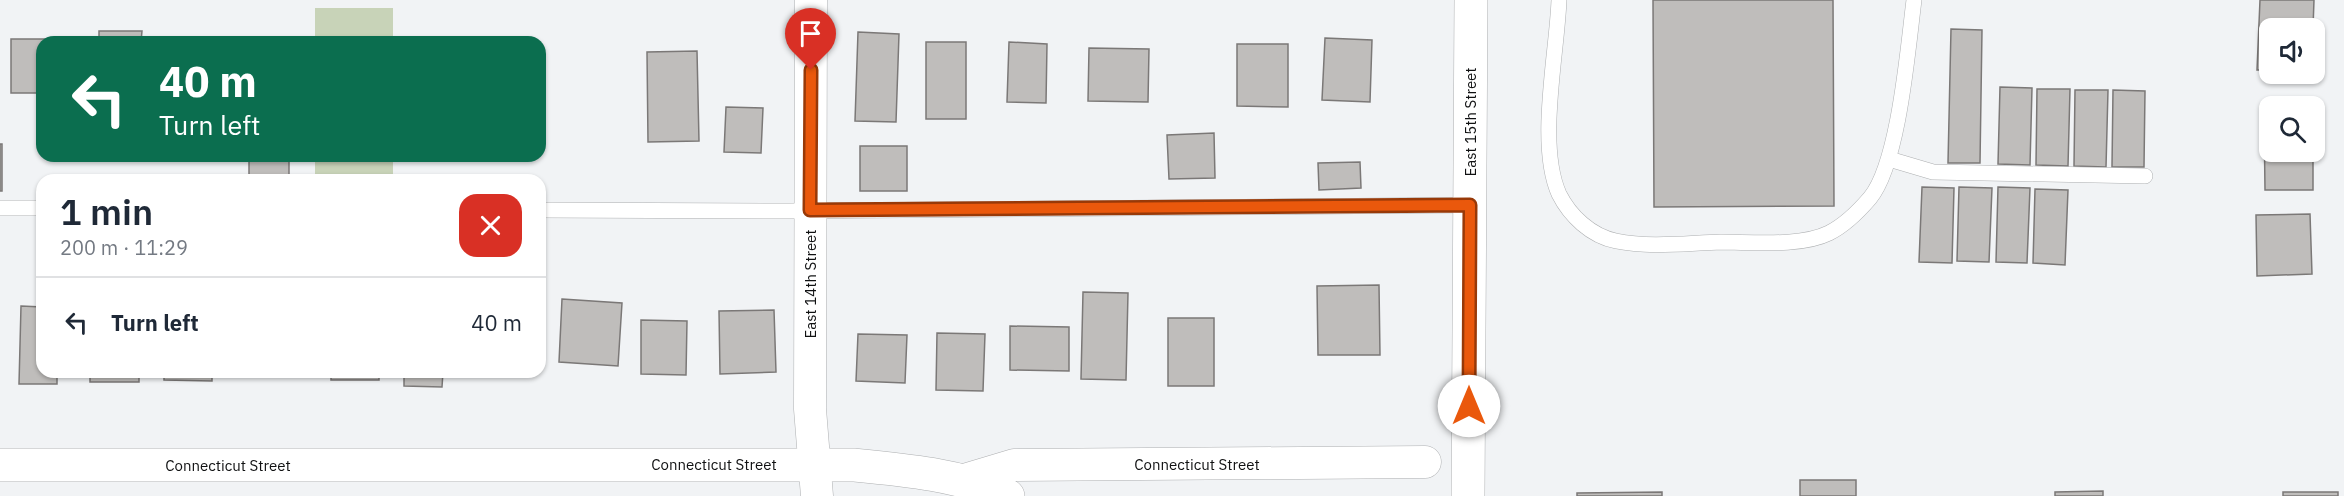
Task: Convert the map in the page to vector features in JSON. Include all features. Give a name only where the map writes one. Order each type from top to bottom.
[{"type":"street","name":"East 14th Street","points":[[811,0],[810,409],[815,480]]},
{"type":"street","name":"East 15th Street","points":[[1468,496],[1471,0]]},
{"type":"street","name":"Connecticut Street","points":[[0,465],[815,480],[882,468],[964,480],[1014,465],[1425,462]]},
{"type":"street","points":[[964,480],[1008,496]]},
{"type":"lane","points":[[1559,0],[1548,141],[1551,168],[1559,193],[1571,214],[1590,230],[1615,241],[1650,244],[1801,241],[1828,234],[1850,219],[1872,196],[1888,159],[1904,78],[1914,0]]},
{"type":"lane","points":[[1888,159],[1933,172],[2145,176]]},
{"type":"lane","points":[[546,210],[1470,205]]},
{"type":"lane","points":[[0,208],[36,208]]},
{"type":"green space","points":[[315,8],[393,8],[393,36],[315,36]]},
{"type":"green space","points":[[315,162],[393,162],[393,174],[315,174]]},
{"type":"building","points":[[1653,0],[1833,0],[1834,206],[1654,207]]},
{"type":"building","points":[[2260,0],[2314,0],[2313,18],[2259,18]]},
{"type":"building","points":[[2259,23],[2259,70],[2257,70]]},
{"type":"building","points":[[1951,29],[1982,30],[1980,163],[1948,163]]},
{"type":"building","points":[[99,31],[142,31],[142,36],[99,36]]},
{"type":"building","points":[[858,32],[899,34],[896,122],[855,121]]},
{"type":"building","points":[[1325,38],[1372,40],[1370,102],[1322,100]]},
{"type":"building","points":[[11,39],[36,39],[36,93],[11,93]]},
{"type":"building","points":[[926,42],[966,42],[966,119],[926,119]]},
{"type":"building","points":[[1009,42],[1047,44],[1046,103],[1007,102]]},
{"type":"building","points":[[1237,44],[1288,44],[1288,107],[1237,106]]},
{"type":"building","points":[[1089,48],[1149,49],[1148,102],[1088,101]]},
{"type":"building","points":[[697,51],[699,141],[648,142],[647,52]]},
{"type":"building","points":[[2000,87],[2032,88],[2030,165],[1998,164]]},
{"type":"building","points":[[2037,89],[2070,89],[2068,166],[2036,165]]},
{"type":"building","points":[[2075,90],[2108,90],[2106,167],[2074,166]]},
{"type":"building","points":[[2113,90],[2145,91],[2144,167],[2112,167]]},
{"type":"building","points":[[726,107],[763,108],[761,153],[724,152]]},
{"type":"building","points":[[1214,133],[1215,178],[1169,179],[1167,135]]},
{"type":"building","points":[[0,144],[2,144],[2,191],[0,191]]},
{"type":"building","points":[[860,146],[907,146],[907,191],[860,191]]},
{"type":"building","points":[[249,162],[289,162],[289,174],[249,174]]},
{"type":"building","points":[[1360,162],[1361,188],[1319,190],[1318,163]]},
{"type":"building","points":[[2265,162],[2313,162],[2313,190],[2265,190]]},
{"type":"building","points":[[1922,187],[1954,188],[1952,263],[1919,262]]},
{"type":"building","points":[[1959,187],[1992,188],[1989,262],[1957,261]]},
{"type":"building","points":[[1998,187],[2030,188],[2027,263],[1996,262]]},
{"type":"building","points":[[2035,189],[2068,190],[2065,265],[2033,263]]},
{"type":"building","points":[[2310,214],[2312,274],[2257,276],[2256,215]]},
{"type":"building","points":[[1379,285],[1380,355],[1318,355],[1317,286]]},
{"type":"building","points":[[1083,292],[1128,293],[1126,380],[1081,379]]},
{"type":"building","points":[[562,299],[622,303],[618,366],[559,362]]},
{"type":"building","points":[[21,306],[36,307],[36,378],[57,378],[57,384],[19,384]]},
{"type":"building","points":[[774,310],[776,372],[720,374],[719,311]]},
{"type":"building","points":[[1168,318],[1214,318],[1214,386],[1168,386]]},
{"type":"building","points":[[641,320],[687,321],[686,375],[641,374]]},
{"type":"building","points":[[1010,326],[1069,327],[1069,371],[1010,370]]},
{"type":"building","points":[[937,333],[985,334],[983,391],[936,390]]},
{"type":"building","points":[[858,334],[907,335],[905,383],[856,381]]},
{"type":"building","points":[[90,378],[139,378],[139,382],[90,382]]},
{"type":"building","points":[[164,378],[212,378],[212,381],[164,380]]},
{"type":"building","points":[[331,378],[379,378],[379,380],[331,380]]},
{"type":"building","points":[[404,378],[443,378],[442,387],[404,386]]},
{"type":"building","points":[[1800,480],[1856,480],[1856,496],[1800,496]]},
{"type":"building","points":[[2103,491],[2103,496],[2055,496],[2055,492]]},
{"type":"building","points":[[1662,492],[1662,496],[1577,496],[1577,493]]},
{"type":"building","points":[[2283,492],[2338,492],[2338,496],[2283,496]]},
{"type":"route","points":[[811,70],[810,210],[1470,205],[1469,406]]}]
